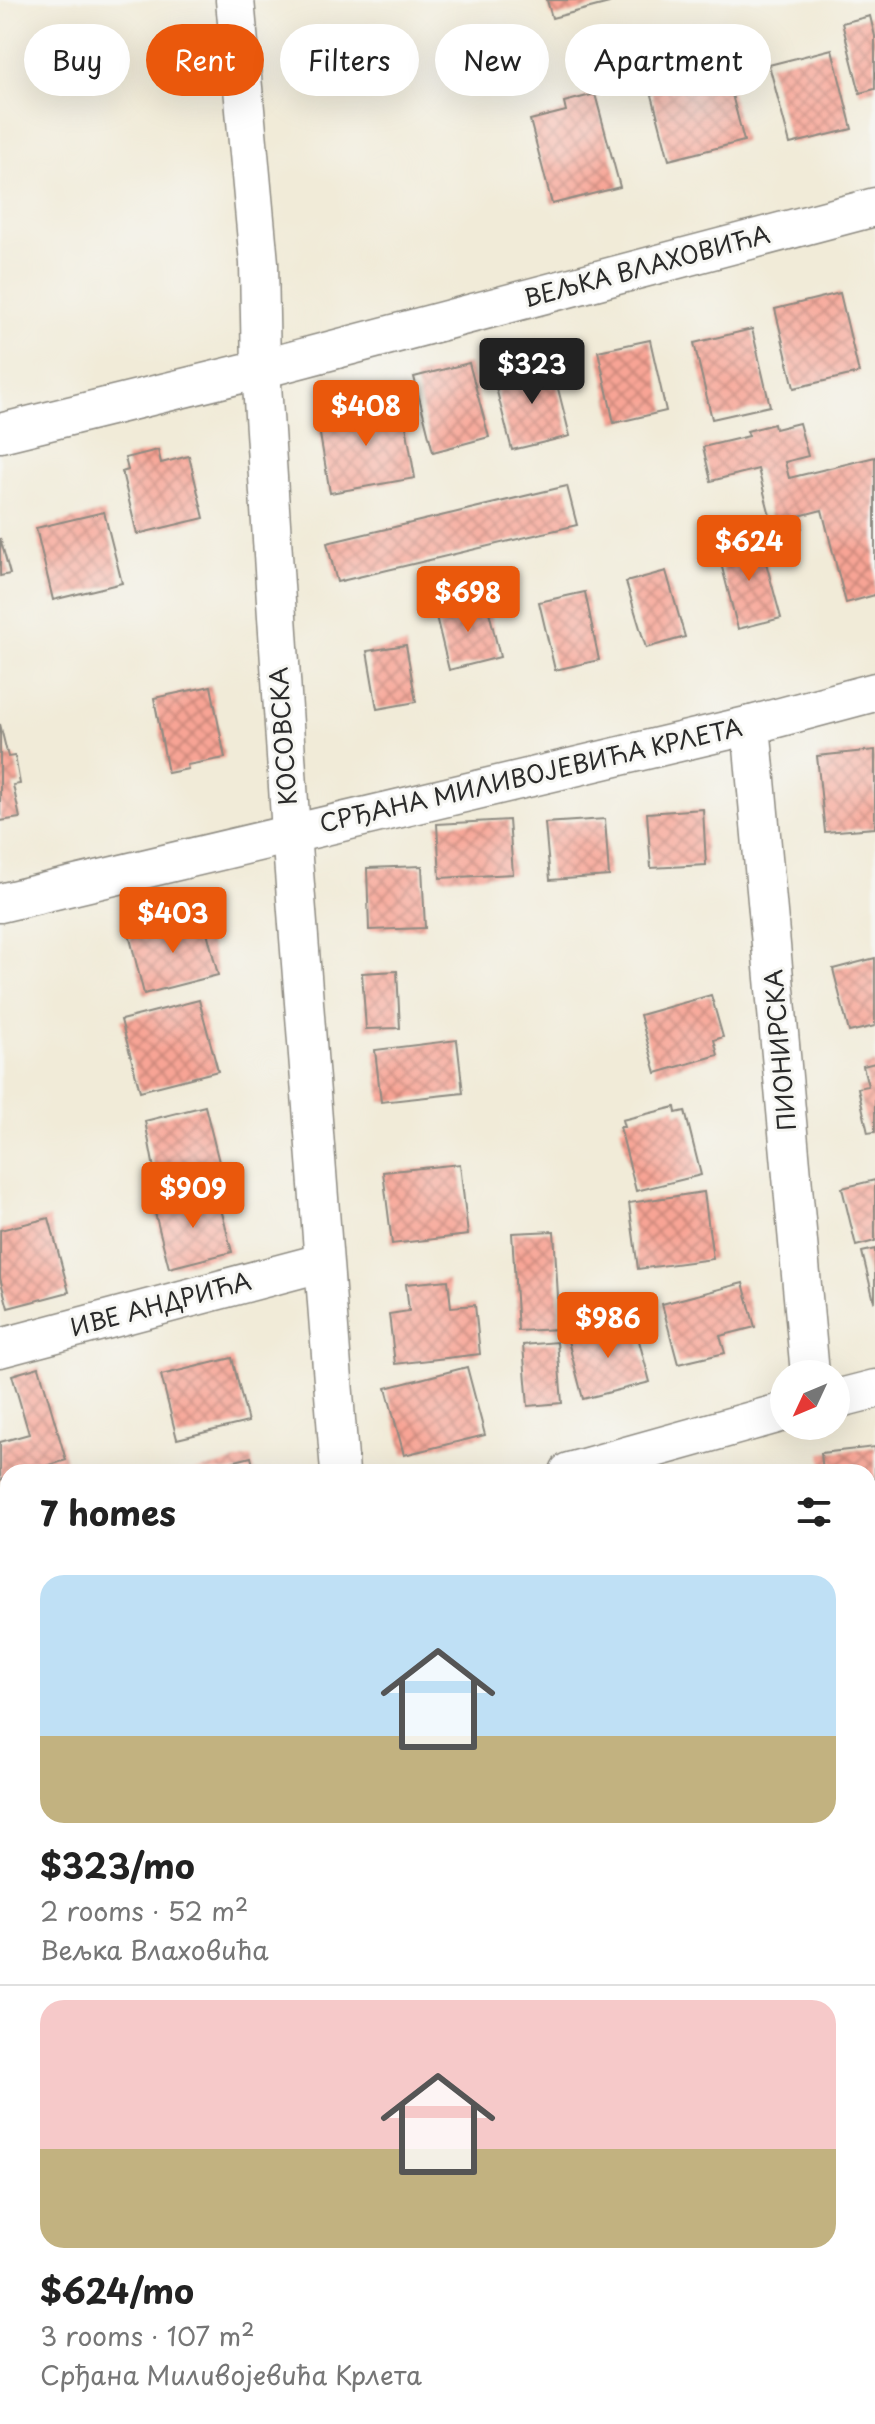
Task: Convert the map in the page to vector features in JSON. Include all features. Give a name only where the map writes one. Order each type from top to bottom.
[{"type":"street","name":"КОСОВСКА","points":[[235,0],[259,263],[261,369],[291,833],[321,1263],[339,1464]]},
{"type":"street","name":"ВЕЉКА ВЛАХОВИЋА","points":[[0,433],[261,369],[875,207]]},
{"type":"street","name":"СРЂАНА МИЛИВОЈЕВИЋА КРЛЕТА","points":[[0,903],[751,725],[875,692]]},
{"type":"street","name":"ПИОНИРСКА","points":[[751,725],[809,1360]]},
{"type":"street","name":"ИВЕ АНДРИЋА","points":[[0,1348],[321,1263]]},
{"type":"street","points":[[850,1395],[875,1389]]},
{"type":"street","points":[[598,1464],[770,1416]]},
{"type":"building","points":[[547,0],[608,0],[609,3],[552,18]]},
{"type":"building","points":[[870,16],[875,36],[875,89],[860,93],[842,23]]},
{"type":"building","points":[[832,49],[852,129],[790,144],[771,64]]},
{"type":"building","points":[[596,96],[620,187],[552,204],[530,120],[566,111],[564,102]]},
{"type":"building","points":[[652,96],[732,96],[744,141],[669,160]]},
{"type":"building","points":[[840,293],[859,373],[794,388],[775,309]]},
{"type":"building","points":[[752,329],[770,406],[712,419],[694,343]]},
{"type":"building","points":[[650,340],[666,411],[614,423],[598,351]]},
{"type":"building","points":[[551,361],[570,436],[512,450],[493,376]]},
{"type":"building","points":[[469,363],[489,437],[433,452],[414,377]]},
{"type":"building","points":[[402,402],[415,478],[330,493],[317,417]]},
{"type":"building","points":[[799,423],[808,456],[785,462],[789,478],[875,457],[875,595],[846,603],[822,510],[799,516],[802,528],[775,535],[758,469],[711,481],[703,447],[749,436],[747,431],[774,424],[775,429]]},
{"type":"building","points":[[158,450],[161,463],[189,456],[204,518],[137,534],[122,472],[128,470],[125,458]]},
{"type":"building","points":[[567,486],[577,525],[337,582],[327,543]]},
{"type":"building","points":[[104,512],[122,583],[53,600],[36,528]]},
{"type":"building","points":[[759,537],[781,618],[738,629],[717,548]]},
{"type":"building","points":[[0,538],[10,574],[0,576]]},
{"type":"building","points":[[666,571],[685,637],[646,648],[626,582]]},
{"type":"building","points":[[585,592],[599,660],[555,670],[539,602]]},
{"type":"building","points":[[486,599],[500,657],[449,670],[435,612]]},
{"type":"building","points":[[406,645],[416,702],[377,709],[367,651]]},
{"type":"building","points":[[211,686],[225,758],[187,765],[188,769],[168,773],[154,698]]},
{"type":"building","points":[[0,724],[8,757],[15,756],[20,784],[13,785],[20,818],[0,821]]},
{"type":"building","points":[[875,750],[875,828],[825,832],[817,756]]},
{"type":"building","points":[[703,809],[706,865],[651,868],[647,813]]},
{"type":"building","points":[[605,819],[609,876],[550,880],[545,823]]},
{"type":"building","points":[[509,820],[513,874],[440,878],[437,824]]},
{"type":"building","points":[[422,866],[425,928],[369,930],[367,868]]},
{"type":"building","points":[[203,916],[218,975],[144,994],[129,934]]},
{"type":"building","points":[[875,958],[875,1026],[849,1032],[833,969]]},
{"type":"building","points":[[397,971],[400,1028],[366,1029],[362,973]]},
{"type":"building","points":[[711,995],[723,1037],[714,1040],[718,1055],[656,1073],[640,1015]]},
{"type":"building","points":[[199,1000],[218,1071],[140,1091],[121,1020]]},
{"type":"building","points":[[457,1040],[463,1093],[381,1102],[375,1050]]},
{"type":"building","points":[[875,1063],[875,1132],[868,1133],[858,1088],[868,1086],[863,1066]]},
{"type":"building","points":[[205,1106],[222,1174],[158,1190],[145,1121]]},
{"type":"building","points":[[675,1107],[676,1113],[685,1111],[701,1175],[636,1191],[620,1127],[624,1127],[622,1120]]},
{"type":"building","points":[[460,1164],[468,1235],[392,1244],[383,1172]]},
{"type":"building","points":[[875,1180],[875,1241],[856,1246],[842,1188]]},
{"type":"building","points":[[704,1192],[713,1259],[638,1269],[629,1203]]},
{"type":"building","points":[[217,1193],[232,1252],[169,1268],[154,1209]]},
{"type":"building","points":[[49,1218],[69,1292],[8,1308],[0,1278],[0,1230]]},
{"type":"building","points":[[554,1231],[560,1329],[518,1331],[512,1233]]},
{"type":"building","points":[[875,1249],[875,1300],[874,1301],[862,1252]]},
{"type":"building","points":[[448,1280],[451,1307],[475,1305],[480,1354],[395,1364],[389,1314],[409,1311],[406,1284]]},
{"type":"building","points":[[743,1283],[755,1327],[720,1336],[725,1353],[678,1364],[662,1304]]},
{"type":"building","points":[[634,1322],[650,1382],[583,1399],[566,1333],[588,1328],[590,1334]]},
{"type":"building","points":[[557,1342],[562,1403],[528,1406],[523,1345]]},
{"type":"building","points":[[232,1358],[248,1422],[177,1439],[161,1375]]},
{"type":"building","points":[[39,1367],[66,1460],[53,1464],[0,1464],[0,1442],[29,1434],[12,1375]]},
{"type":"building","points":[[467,1367],[485,1435],[404,1455],[386,1388]]},
{"type":"building","points":[[875,1447],[875,1464],[822,1464],[821,1453]]},
{"type":"building","points":[[251,1457],[253,1464],[224,1464]]}]
